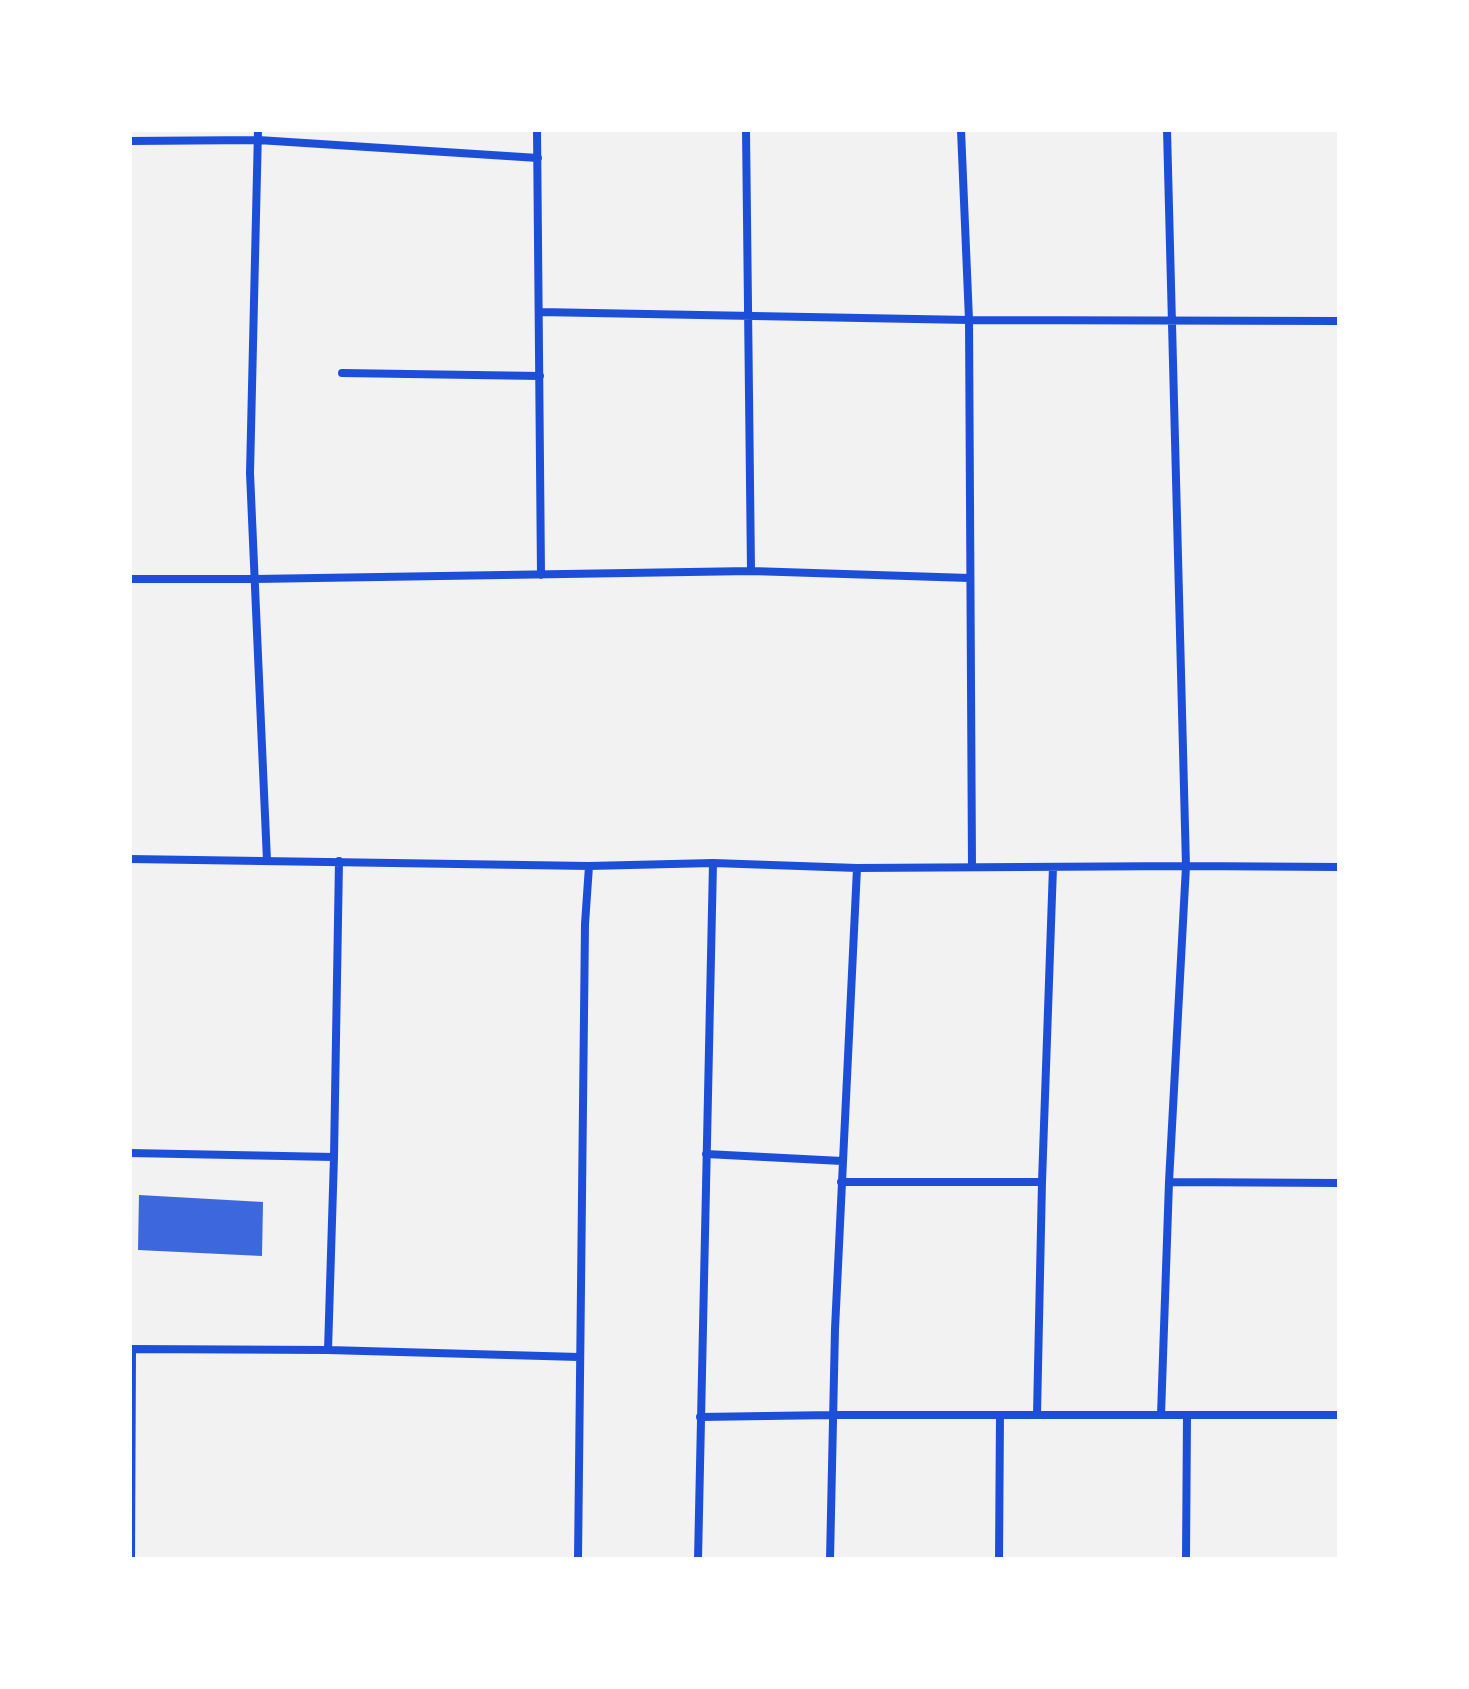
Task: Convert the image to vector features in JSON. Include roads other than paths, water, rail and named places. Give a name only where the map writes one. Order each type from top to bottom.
[{"type":"street","points":[[258,130],[250,473],[267,861]]},
{"type":"street","points":[[537,130],[541,575]]},
{"type":"street","points":[[746,130],[751,571]]},
{"type":"street","points":[[961,130],[969,320],[972,867]]},
{"type":"street","points":[[1161,1415],[1169,1182],[1186,866],[1167,130]]},
{"type":"street","points":[[130,141],[258,140],[538,158]]},
{"type":"street","points":[[539,312],[969,320],[1339,321]]},
{"type":"street","points":[[342,373],[540,376]]},
{"type":"street","points":[[130,579],[751,571],[969,578]]},
{"type":"street","points":[[130,859],[589,866],[713,863],[857,868],[1339,867]]},
{"type":"street","points":[[328,1350],[339,861]]},
{"type":"street","points":[[698,1559],[713,863]]},
{"type":"street","points":[[578,1559],[585,924],[589,866]]},
{"type":"street","points":[[1037,1414],[1053,867]]},
{"type":"street","points":[[830,1559],[841,1182],[857,868]]},
{"type":"street","points":[[130,1153],[334,1157]]},
{"type":"street","points":[[706,1154],[842,1161]]},
{"type":"street","points":[[841,1182],[1042,1182]]},
{"type":"street","points":[[1169,1182],[1339,1183]]},
{"type":"street","points":[[131,1559],[131,1349],[328,1350],[579,1357]]},
{"type":"street","points":[[999,1559],[1000,1415]]},
{"type":"street","points":[[1186,1559],[1187,1415]]},
{"type":"street","points":[[700,1417],[1339,1415]]}]
